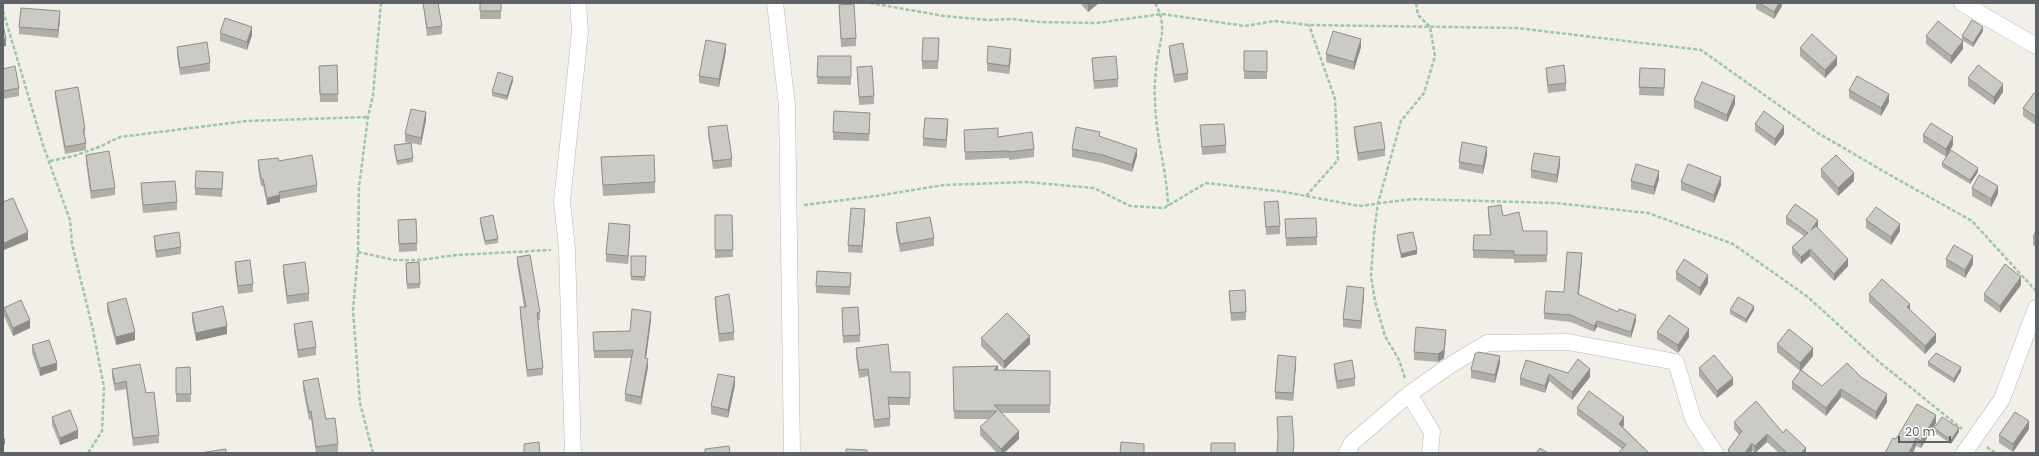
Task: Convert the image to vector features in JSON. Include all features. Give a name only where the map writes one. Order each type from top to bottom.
[{"type":"street","points":[[573,453],[567,248],[562,201],[580,32],[578,3]]},
{"type":"street","points":[[775,3],[787,104],[790,207],[792,453]]},
{"type":"street","points":[[1962,3],[2036,46]]},
{"type":"street","points":[[1964,453],[2002,399],[2036,308]]},
{"type":"street","points":[[1347,453],[1352,443],[1409,394],[1487,342],[1568,342],[1676,362],[1693,420],[1715,453]]},
{"type":"street","points":[[1409,394],[1432,432],[1430,453]]},
{"type":"path","points":[[373,453],[360,403],[353,310],[358,252],[358,187],[368,117],[373,95],[381,3]]},
{"type":"path","points":[[870,3],[944,16],[989,20],[1012,19],[1039,22],[1097,23],[1162,14],[1245,26],[1274,21],[1309,25],[1517,28],[1701,50],[1818,133],[1972,221],[2036,291]]},
{"type":"path","points":[[1155,3],[1162,14],[1164,30],[1156,59],[1155,100],[1167,187],[1168,206]]},
{"type":"path","points":[[1409,394],[1399,360],[1385,336],[1375,301],[1371,276],[1378,203],[1401,121],[1424,93],[1435,56],[1430,27],[1418,15],[1416,3]]},
{"type":"path","points":[[3,11],[70,220],[72,244],[93,330],[104,387],[102,431],[88,453]]},
{"type":"path","points":[[1306,196],[1338,160],[1335,99],[1309,25]]},
{"type":"path","points":[[50,161],[74,156],[99,147],[120,137],[246,121],[368,117]]},
{"type":"path","points":[[790,207],[876,196],[944,184],[1027,182],[1094,188],[1130,206],[1164,208],[1206,183],[1306,196],[1359,206],[1412,199],[1556,203],[1648,213],[1733,244],[1808,297],[1878,361],[1974,439],[1995,453]]},
{"type":"path","points":[[358,252],[394,260],[419,260],[457,255],[567,248]]},
{"type":"building","points":[[423,3],[438,3],[442,26],[427,28]]},
{"type":"building","points":[[480,3],[501,3],[501,11],[480,11]]},
{"type":"building","points":[[1759,3],[1779,3],[1774,12]]},
{"type":"building","points":[[854,4],[856,38],[841,39],[839,5]]},
{"type":"building","points":[[21,8],[60,11],[58,30],[19,27]]},
{"type":"building","points":[[225,18],[252,27],[247,42],[220,33]]},
{"type":"building","points":[[1972,20],[1983,27],[1973,43],[1962,36]]},
{"type":"building","points":[[1938,21],[1963,41],[1951,56],[1926,36]]},
{"type":"building","points":[[3,24],[6,39],[3,39]]},
{"type":"building","points":[[1333,31],[1361,39],[1354,62],[1326,54]]},
{"type":"building","points":[[1812,34],[1837,57],[1825,70],[1800,48]]},
{"type":"building","points":[[923,38],[939,38],[938,61],[922,61]]},
{"type":"building","points":[[706,40],[726,44],[719,79],[699,76]]},
{"type":"building","points":[[207,42],[210,63],[180,68],[177,47]]},
{"type":"building","points":[[1183,43],[1188,73],[1174,75],[1169,46]]},
{"type":"building","points":[[988,46],[1011,49],[1009,66],[987,63]]},
{"type":"building","points":[[1244,51],[1267,51],[1267,72],[1244,71]]},
{"type":"building","points":[[818,56],[851,56],[851,77],[817,77]]},
{"type":"building","points":[[1116,56],[1118,79],[1094,81],[1092,58]]},
{"type":"building","points":[[337,65],[338,94],[320,94],[319,66]]},
{"type":"building","points":[[1564,65],[1566,83],[1548,85],[1546,68]]},
{"type":"building","points":[[1978,65],[2003,84],[1994,97],[1968,78]]},
{"type":"building","points":[[15,66],[19,88],[3,91],[3,69]]},
{"type":"building","points":[[872,66],[874,96],[859,97],[857,67]]},
{"type":"building","points":[[1640,68],[1665,69],[1664,88],[1639,87]]},
{"type":"building","points":[[498,72],[513,77],[507,96],[492,92]]},
{"type":"building","points":[[1857,76],[1889,94],[1881,108],[1849,90]]},
{"type":"building","points":[[1702,82],[1735,96],[1727,115],[1694,100]]},
{"type":"building","points":[[78,87],[86,143],[65,147],[55,91]]},
{"type":"building","points":[[2034,93],[2036,94],[2036,117],[2023,108]]},
{"type":"building","points":[[411,109],[426,112],[421,138],[405,134]]},
{"type":"building","points":[[834,111],[870,113],[869,134],[833,132]]},
{"type":"building","points":[[1764,111],[1784,126],[1775,139],[1755,124]]},
{"type":"building","points":[[925,118],[948,119],[946,140],[923,138]]},
{"type":"building","points":[[1381,122],[1385,149],[1358,153],[1354,127]]},
{"type":"building","points":[[1931,123],[1953,137],[1946,149],[1923,135]]},
{"type":"building","points":[[1224,124],[1226,145],[1202,147],[1200,125]]},
{"type":"building","points":[[727,125],[732,159],[713,161],[708,127]]},
{"type":"building","points":[[1076,127],[1100,132],[1099,136],[1137,149],[1132,165],[1103,155],[1072,149]]},
{"type":"building","points":[[998,128],[998,137],[1032,132],[1034,149],[1009,152],[965,152],[964,130]]},
{"type":"building","points":[[1462,142],[1487,147],[1483,166],[1459,162]]},
{"type":"building","points":[[411,143],[413,158],[397,161],[394,145]]},
{"type":"building","points":[[1951,150],[1978,168],[1970,180],[1942,163]]},
{"type":"building","points":[[109,151],[115,188],[91,191],[86,155]]},
{"type":"building","points":[[1534,153],[1560,157],[1557,175],[1531,170]]},
{"type":"building","points":[[312,155],[317,185],[279,192],[280,195],[267,198],[263,179],[261,179],[258,160],[278,158],[279,161]]},
{"type":"building","points":[[654,155],[655,182],[603,185],[601,157]]},
{"type":"building","points":[[1836,155],[1854,173],[1838,188],[1821,169]]},
{"type":"building","points":[[1636,164],[1659,171],[1654,187],[1631,181]]},
{"type":"building","points":[[1688,164],[1721,177],[1714,195],[1681,182]]},
{"type":"building","points":[[196,171],[223,172],[222,189],[195,188]]},
{"type":"building","points":[[1979,175],[1998,186],[1991,199],[1972,188]]},
{"type":"building","points":[[175,181],[177,202],[143,205],[141,183]]},
{"type":"building","points":[[13,198],[28,232],[4,243],[3,202]]},
{"type":"building","points":[[1278,201],[1280,226],[1266,227],[1264,202]]},
{"type":"building","points":[[1795,204],[1818,220],[1811,230],[1816,226],[1848,259],[1834,274],[1810,249],[1801,257],[1792,247],[1808,233],[1786,217]]},
{"type":"building","points":[[1501,205],[1503,216],[1519,212],[1523,231],[1547,231],[1547,255],[1514,255],[1514,251],[1473,250],[1474,235],[1491,235],[1488,207]]},
{"type":"building","points":[[1876,207],[1900,224],[1891,237],[1866,220]]},
{"type":"building","points":[[851,208],[865,209],[862,246],[848,245]]},
{"type":"building","points":[[493,215],[498,239],[485,241],[480,218]]},
{"type":"building","points":[[715,215],[732,215],[733,250],[715,250]]},
{"type":"building","points":[[930,217],[934,238],[900,244],[896,223]]},
{"type":"building","points":[[1316,218],[1317,237],[1286,238],[1285,219]]},
{"type":"building","points":[[416,219],[417,243],[399,244],[398,220]]},
{"type":"building","points":[[609,223],[630,225],[628,256],[606,254]]},
{"type":"building","points":[[2036,231],[2036,239],[2033,237]]},
{"type":"building","points":[[179,232],[181,247],[156,251],[154,236]]},
{"type":"building","points":[[1413,232],[1417,250],[1401,254],[1397,235]]},
{"type":"building","points":[[1954,245],[1973,256],[1965,270],[1946,259]]},
{"type":"building","points":[[1567,252],[1582,253],[1578,294],[1618,312],[1619,309],[1636,315],[1631,332],[1597,321],[1594,326],[1571,315],[1544,313],[1546,291],[1564,292]]},
{"type":"building","points":[[530,255],[540,312],[537,313],[543,368],[527,370],[520,307],[526,307],[517,257]]},
{"type":"building","points":[[631,256],[646,256],[645,277],[631,276]]},
{"type":"building","points":[[1684,259],[1708,275],[1700,288],[1676,272]]},
{"type":"building","points":[[250,260],[253,284],[238,286],[235,262]]},
{"type":"building","points":[[305,262],[309,293],[287,296],[283,265]]},
{"type":"building","points":[[419,262],[420,284],[407,284],[406,263]]},
{"type":"building","points":[[2005,264],[2021,277],[2000,306],[1984,294]]},
{"type":"building","points":[[817,271],[851,273],[850,287],[816,286]]},
{"type":"building","points":[[1882,279],[1910,304],[1907,307],[1936,334],[1925,346],[1869,294]]},
{"type":"building","points":[[1347,286],[1364,288],[1361,321],[1343,319]]},
{"type":"building","points":[[1245,290],[1246,312],[1231,313],[1229,291]]},
{"type":"building","points":[[729,294],[734,332],[719,334],[715,297]]},
{"type":"building","points":[[1738,297],[1754,306],[1746,319],[1730,310]]},
{"type":"building","points":[[126,298],[135,332],[116,337],[107,303]]},
{"type":"building","points":[[21,300],[30,320],[13,328],[4,308]]},
{"type":"building","points":[[223,306],[227,326],[196,333],[192,313]]},
{"type":"building","points":[[858,307],[860,335],[843,336],[842,308]]},
{"type":"building","points":[[632,309],[651,312],[645,358],[648,359],[641,397],[625,394],[633,350],[594,351],[593,332],[630,331]]},
{"type":"building","points":[[1007,313],[1030,336],[1004,361],[981,338]]},
{"type":"building","points":[[1669,315],[1689,329],[1678,345],[1657,332]]},
{"type":"building","points":[[312,321],[316,347],[298,350],[294,324]]},
{"type":"building","points":[[1416,327],[1446,330],[1444,350],[1438,354],[1414,352]]},
{"type":"building","points":[[1789,329],[1813,348],[1800,363],[1777,344]]},
{"type":"building","points":[[49,340],[57,363],[40,368],[32,345]]},
{"type":"building","points":[[888,344],[891,372],[910,372],[910,398],[888,397],[890,418],[874,420],[868,369],[859,370],[856,348]]},
{"type":"building","points":[[1478,352],[1500,356],[1495,375],[1471,370],[1475,354]]},
{"type":"building","points":[[1936,353],[1961,367],[1954,379],[1928,362]]},
{"type":"building","points":[[1278,355],[1296,357],[1293,393],[1275,392]]},
{"type":"building","points":[[1714,355],[1733,378],[1717,391],[1699,368]]},
{"type":"building","points":[[1578,359],[1590,369],[1572,392],[1549,374],[1545,386],[1520,378],[1526,360],[1568,373]]},
{"type":"building","points":[[1352,360],[1355,378],[1337,381],[1334,364]]},
{"type":"building","points":[[1847,363],[1861,377],[1887,394],[1876,412],[1841,389],[1826,408],[1792,382],[1801,370],[1822,386]]},
{"type":"building","points":[[140,364],[146,393],[154,392],[159,435],[133,438],[126,381],[115,384],[112,369]]},
{"type":"building","points":[[998,366],[994,370],[1050,371],[1050,405],[994,405],[1019,431],[1001,449],[980,427],[997,411],[954,411],[953,367]]},
{"type":"building","points":[[190,367],[191,394],[176,394],[176,368]]},
{"type":"building","points":[[718,374],[735,377],[728,410],[711,406]]},
{"type":"building","points":[[318,378],[326,419],[335,418],[338,444],[316,447],[311,411],[309,412],[303,381]]},
{"type":"building","points":[[1589,391],[1624,417],[1619,424],[1649,453],[1618,453],[1626,445],[1577,408]]},
{"type":"building","points":[[1756,401],[1783,433],[1786,429],[1806,448],[1801,453],[1787,453],[1767,434],[1755,446],[1752,443],[1745,453],[1731,453],[1728,450],[1742,431],[1734,422]]},
{"type":"building","points":[[1917,404],[1936,415],[1921,441],[1916,438],[1909,453],[1885,453],[1893,438],[1896,439]]},
{"type":"building","points":[[70,410],[78,430],[60,438],[52,417]]},
{"type":"building","points":[[2015,412],[2029,421],[2013,444],[1999,435]]},
{"type":"building","points":[[1292,416],[1294,444],[1293,453],[1277,453],[1277,417]]},
{"type":"building","points":[[1942,417],[1959,428],[1951,440],[1934,428]]},
{"type":"building","points":[[539,442],[540,453],[524,453],[524,444]]},
{"type":"building","points":[[1121,442],[1144,444],[1144,453],[1120,453]]},
{"type":"building","points":[[1211,443],[1235,443],[1235,453],[1211,453]]},
{"type":"building","points":[[729,446],[730,453],[705,453],[705,449]]},
{"type":"building","points":[[1540,448],[1548,453],[1536,453]]},
{"type":"building","points":[[226,449],[226,453],[200,453]]},
{"type":"building","points":[[846,449],[867,450],[867,453],[846,453]]}]
